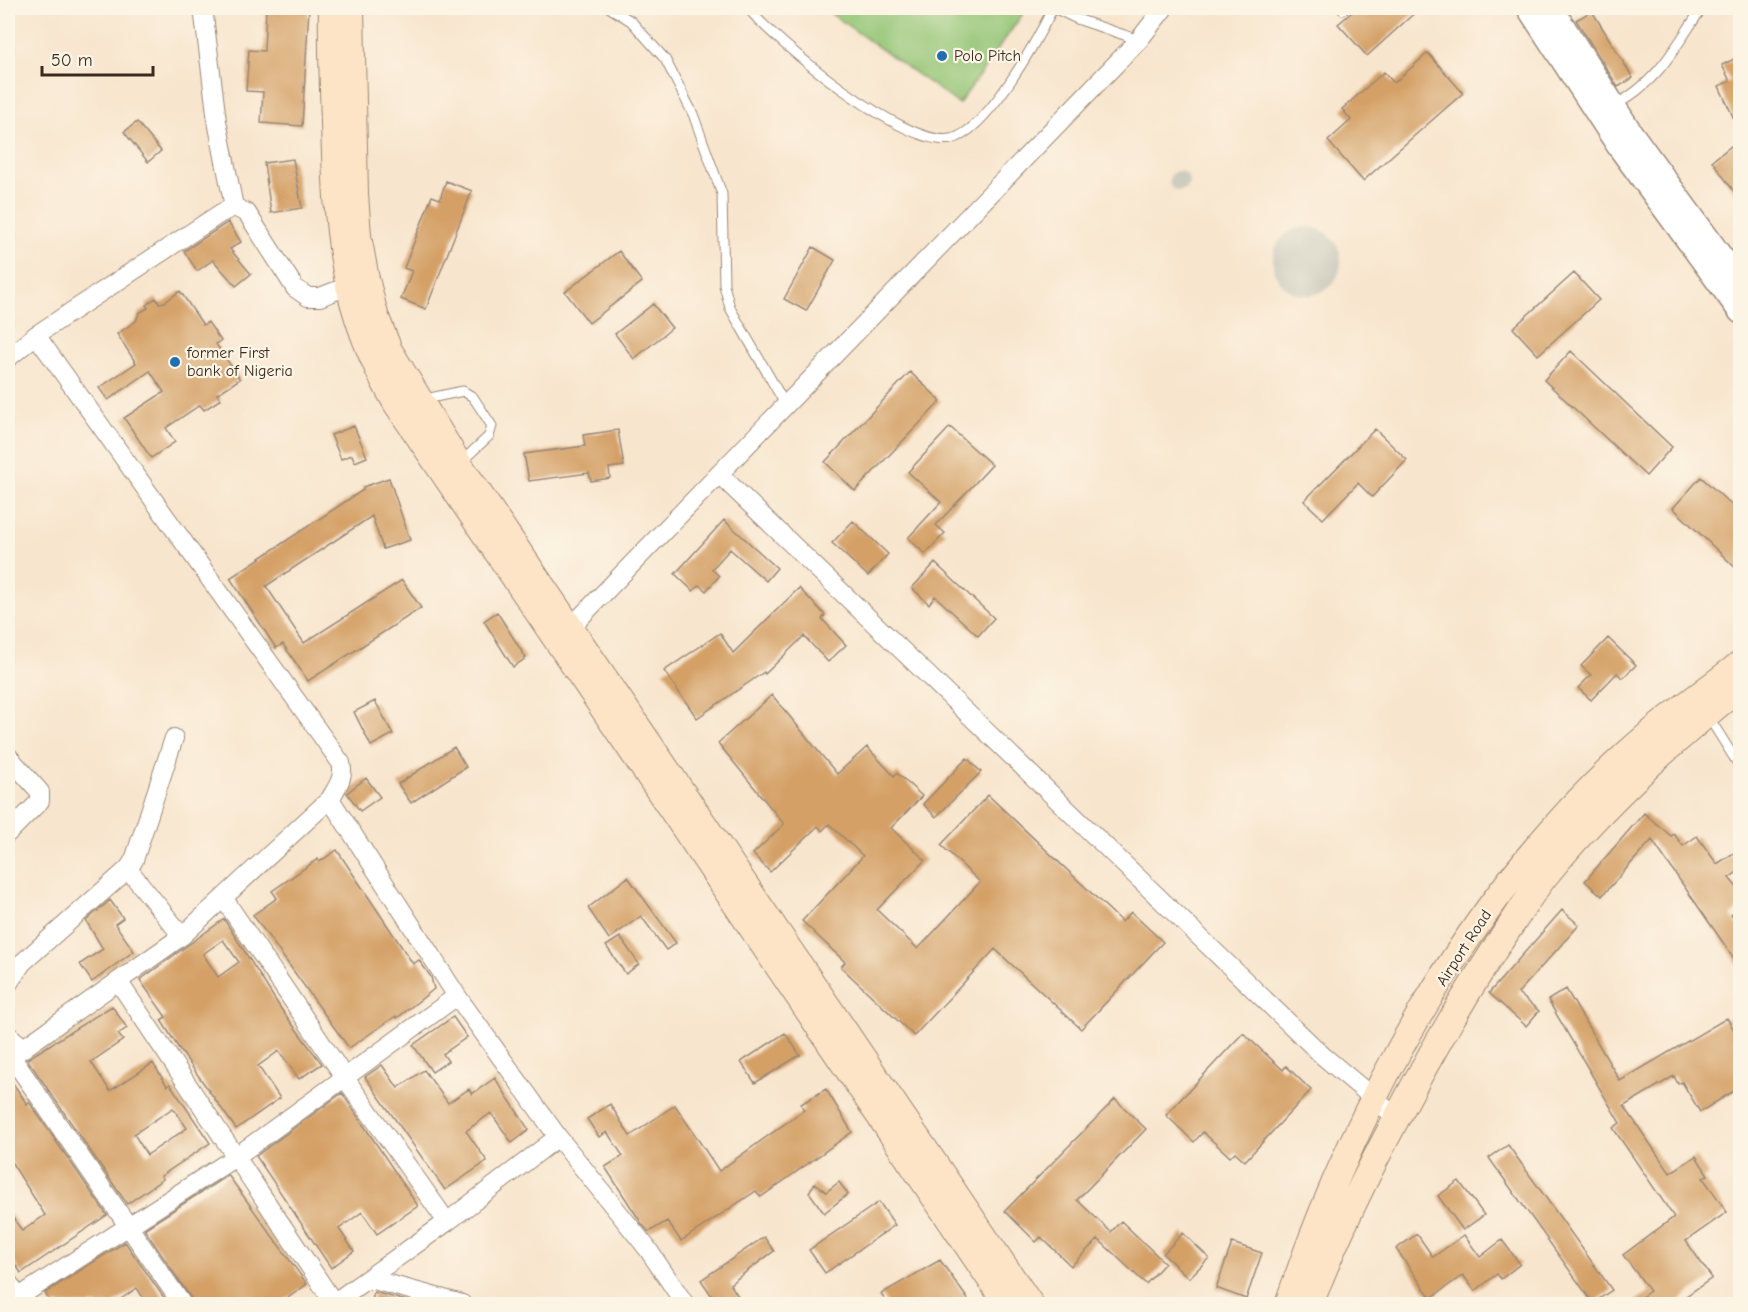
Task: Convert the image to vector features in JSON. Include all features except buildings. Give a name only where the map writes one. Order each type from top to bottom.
[{"type":"main road","points":[[332,8],[336,191],[357,282],[375,315],[389,350],[459,464],[1030,1305]]},
{"type":"main road","points":[[351,8],[358,236],[357,282],[362,336],[396,403],[1007,1305]]},
{"type":"main road","name":"Airport Road","points":[[1310,1305],[1370,1166],[1534,870],[1620,760],[1740,664]]},
{"type":"main road","name":"Airport Road","points":[[1288,1305],[1313,1230],[1372,1099],[1467,937],[1534,870],[1740,687]]},
{"type":"street","points":[[203,8],[217,121],[234,207]]},
{"type":"street","points":[[570,627],[1139,40],[1164,8]]},
{"type":"street","points":[[1528,8],[1618,146],[1737,294]]},
{"type":"street","points":[[1552,8],[1737,294]]},
{"type":"street","points":[[8,358],[36,335],[221,213],[234,207],[247,213],[295,288],[308,297],[320,297],[357,282]]},
{"type":"street","points":[[14,1054],[182,936],[330,799],[341,779],[343,770],[341,763],[36,335]]},
{"type":"street","points":[[719,474],[1314,1048],[1396,1117]]},
{"type":"street","points":[[8,984],[22,963],[128,869],[134,860],[174,738]]},
{"type":"street","points":[[8,758],[40,792],[40,801],[8,832]]},
{"type":"street","points":[[330,799],[457,996],[558,1137],[647,1248],[685,1305]]},
{"type":"street","points":[[128,869],[182,936]]},
{"type":"street","points":[[224,899],[345,1078],[447,1222]]},
{"type":"street","points":[[118,981],[333,1304],[447,1222],[558,1137]]},
{"type":"street","points":[[8,1282],[16,1302],[127,1226],[234,1158],[457,996]]},
{"type":"street","points":[[8,1035],[14,1054],[182,1305]]},
{"type":"street","points":[[370,1279],[462,1305]]},
{"type":"lane","points":[[610,8],[630,21],[664,59],[693,114],[722,194],[724,285],[730,308],[785,405]]},
{"type":"lane","points":[[748,8],[799,58],[878,114],[932,137],[950,139],[967,129],[996,102],[1035,43],[1054,8],[1077,19],[1139,40]]},
{"type":"lane","points":[[1614,106],[1644,88],[1655,77],[1702,8]]},
{"type":"lane","points":[[418,400],[463,391],[473,397],[492,426],[489,436],[459,464]]},
{"type":"lane","points":[[1707,714],[1740,766]]},
{"type":"shaded area","points":[[1175,171],[1183,171],[1189,177],[1189,185],[1183,191],[1175,191],[1169,185],[1169,177]]},
{"type":"shaded area","points":[[1307,227],[1320,230],[1331,237],[1338,248],[1341,261],[1338,274],[1331,285],[1320,292],[1307,295],[1294,292],[1283,285],[1276,274],[1273,261],[1276,248],[1283,237],[1294,230]]},
{"type":"green space","name":"Polo Pitch","points":[[823,8],[1027,8],[959,104]]},
{"type":"place","name":"Polo Pitch","points":[[942,56]]},
{"type":"place","name":"former First bank of Nigeria","points":[[175,362]]}]
